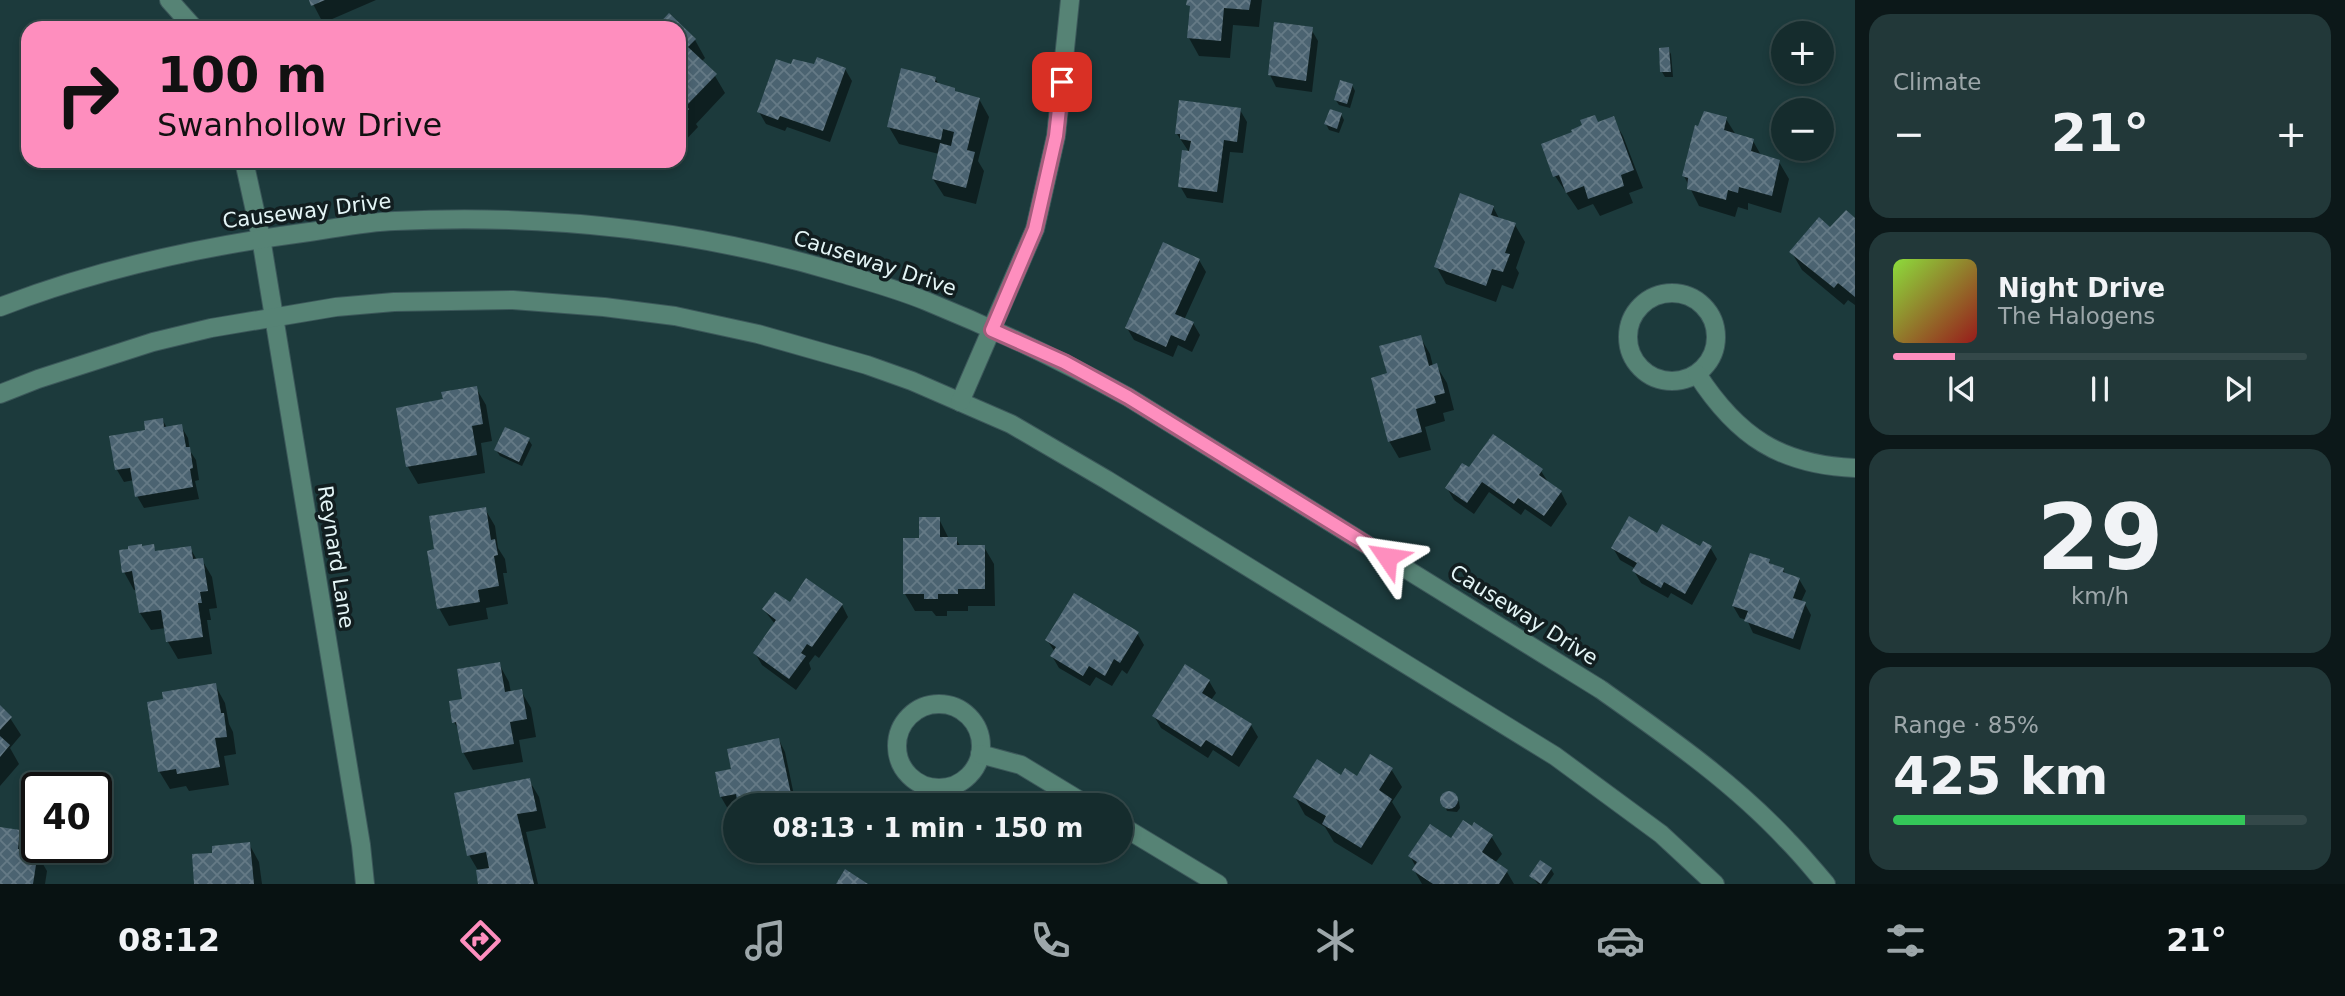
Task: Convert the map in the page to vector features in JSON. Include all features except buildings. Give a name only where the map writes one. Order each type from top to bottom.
[{"type":"street","points":[[169,0],[188,21]]},
{"type":"street","points":[[960,402],[1035,229],[1056,136],[1070,0]]},
{"type":"street","name":"Reynard Lane","points":[[246,168],[261,238],[361,845],[365,884]]},
{"type":"street","name":"Causeway Drive","points":[[0,307],[101,272],[197,248],[392,221],[548,220],[631,228],[784,256],[885,286],[925,300],[1064,362],[1128,397],[1600,689],[1671,739],[1741,796],[1787,839],[1826,884]]},
{"type":"street","points":[[1660,294],[1688,295],[1700,302],[1709,313],[1715,325],[1717,339],[1714,353],[1707,365],[1697,374],[1684,380],[1663,380],[1644,372],[1635,361],[1629,348],[1630,321],[1637,309],[1648,299],[1660,294]]},
{"type":"street","points":[[0,394],[153,342],[211,328],[336,307],[394,302],[513,300],[675,316],[758,334],[867,365],[912,381],[1011,425],[1107,480],[1555,756],[1661,834],[1715,884]]},
{"type":"street","points":[[1697,374],[1713,398],[1753,438],[1789,458],[1825,467],[1855,468]]},
{"type":"street","points":[[932,705],[954,706],[966,714],[976,726],[981,739],[980,754],[975,768],[966,779],[953,786],[931,787],[911,778],[902,767],[897,753],[897,738],[902,724],[912,713],[932,705]]},
{"type":"street","points":[[980,754],[1021,765],[1067,793]]},
{"type":"street","points":[[1133,833],[1218,884]]},
{"type":"route","points":[[1062,82],[1056,136],[1035,229],[992,330],[1064,362],[1128,397],[1387,557]]}]
